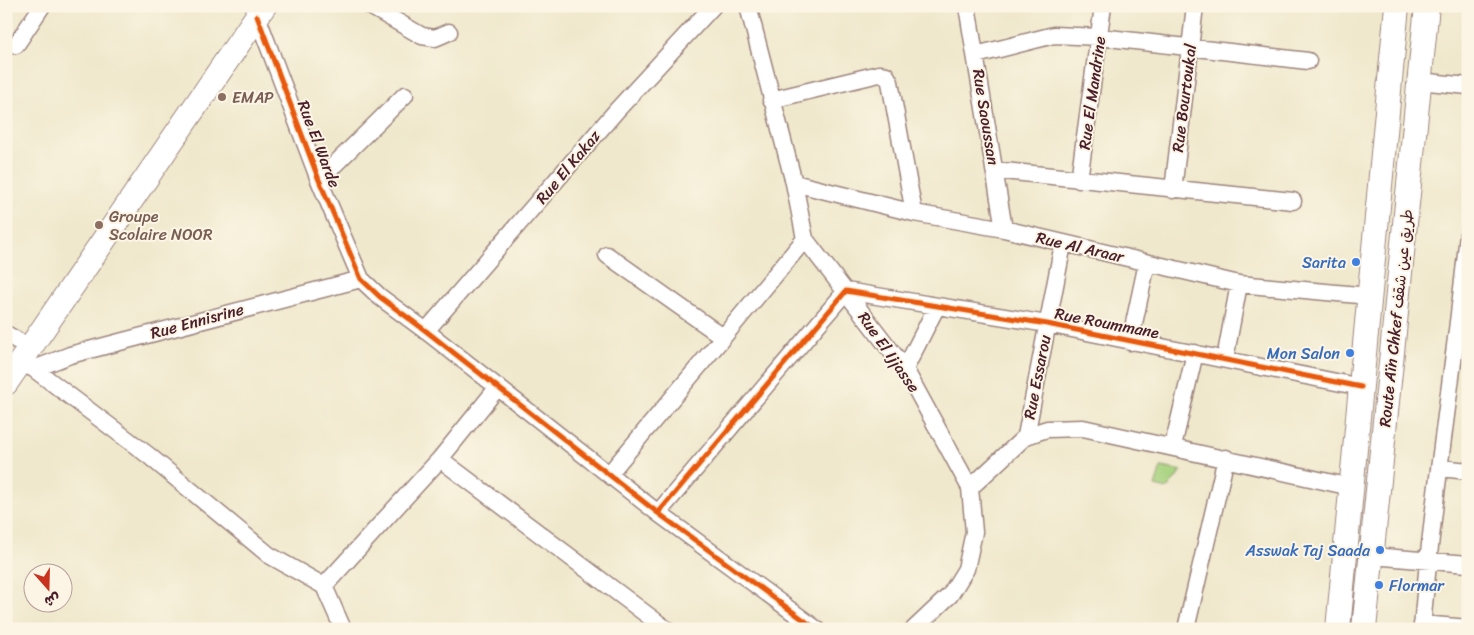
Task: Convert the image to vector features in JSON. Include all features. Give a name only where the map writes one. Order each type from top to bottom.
[{"type":"main road","name":"Route Aïn Chkef طريق عين شقف","points":[[1338,629],[1397,6]]},
{"type":"main road","name":"Route Aïn Chkef طريق عين شقف","points":[[1364,629],[1427,6]]},
{"type":"main road","points":[[6,383],[28,360],[261,11]]},
{"type":"street","points":[[16,45],[42,6]]},
{"type":"street","points":[[370,6],[422,36],[435,38],[449,32]]},
{"type":"street","name":"Rue El Kakaz","points":[[426,331],[617,110],[713,6]]},
{"type":"street","name":"Rue El Ijjasse","points":[[748,6],[794,183],[805,239],[905,369],[970,488],[974,532],[966,569],[950,594],[925,625]]},
{"type":"street","name":"Rue Saoussan","points":[[968,6],[1004,229]]},
{"type":"street","name":"Rue El Mandrine","points":[[1079,180],[1103,6]]},
{"type":"street","name":"Rue Bourtoukal","points":[[1173,190],[1195,6]]},
{"type":"street","name":"Rue El Warde","points":[[261,11],[320,180],[361,279]]},
{"type":"street","points":[[976,55],[1044,35],[1100,37],[1308,61]]},
{"type":"street","points":[[771,100],[879,74],[886,75],[890,82],[914,213]]},
{"type":"street","points":[[1419,81],[1468,86]]},
{"type":"street","points":[[320,180],[405,95]]},
{"type":"street","points":[[994,170],[1293,201]]},
{"type":"street","name":"Rue Al Araar","points":[[794,183],[914,213],[1004,229],[1239,284],[1369,296]]},
{"type":"street","points":[[1468,234],[1462,340],[1427,560],[1422,626],[1468,628]]},
{"type":"street","points":[[609,474],[805,239]]},
{"type":"street","name":"Rue Essarou","points":[[970,488],[1026,436],[1063,244]]},
{"type":"street","points":[[607,255],[723,337]]},
{"type":"street","points":[[1130,342],[1147,263]]},
{"type":"street","points":[[361,279],[380,297],[658,513],[816,629]]},
{"type":"street","name":"Rue Ennisrine","points":[[28,360],[70,355],[361,279]]},
{"type":"street","points":[[1225,359],[1239,284]]},
{"type":"street","points":[[658,513],[846,291]]},
{"type":"street","name":"Rue Roummane","points":[[846,291],[1047,324],[1361,387]]},
{"type":"street","points":[[905,369],[937,306]]},
{"type":"street","points":[[6,334],[28,360],[148,455],[269,555],[324,586],[343,629]]},
{"type":"street","points":[[1173,446],[1195,353]]},
{"type":"street","points":[[324,586],[440,459],[498,387]]},
{"type":"street","points":[[1026,436],[1047,429],[1083,428],[1173,446],[1351,487]]},
{"type":"street","points":[[1186,629],[1226,458]]},
{"type":"street","points":[[440,459],[666,629]]},
{"type":"street","points":[[1441,468],[1468,471]]},
{"type":"street","points":[[1372,556],[1468,564]]},
{"type":"green space","points":[[1161,467],[1182,471],[1167,489],[1155,486]]},
{"type":"cycle path","points":[[257,16],[319,180],[361,279],[380,297],[658,513],[816,629]]},
{"type":"cycle path","points":[[658,513],[846,291],[1047,324],[1361,387]]},
{"type":"place","name":"EMAP","points":[[222,97]]},
{"type":"place","name":"Groupe Scolaire NOOR","points":[[99,225]]},
{"type":"place","name":"Sarita","points":[[1356,262]]},
{"type":"place","name":"Mon Salon","points":[[1350,353]]},
{"type":"place","name":"Asswak Taj Saada","points":[[1380,550]]},
{"type":"place","name":"Flormar","points":[[1379,585]]}]
